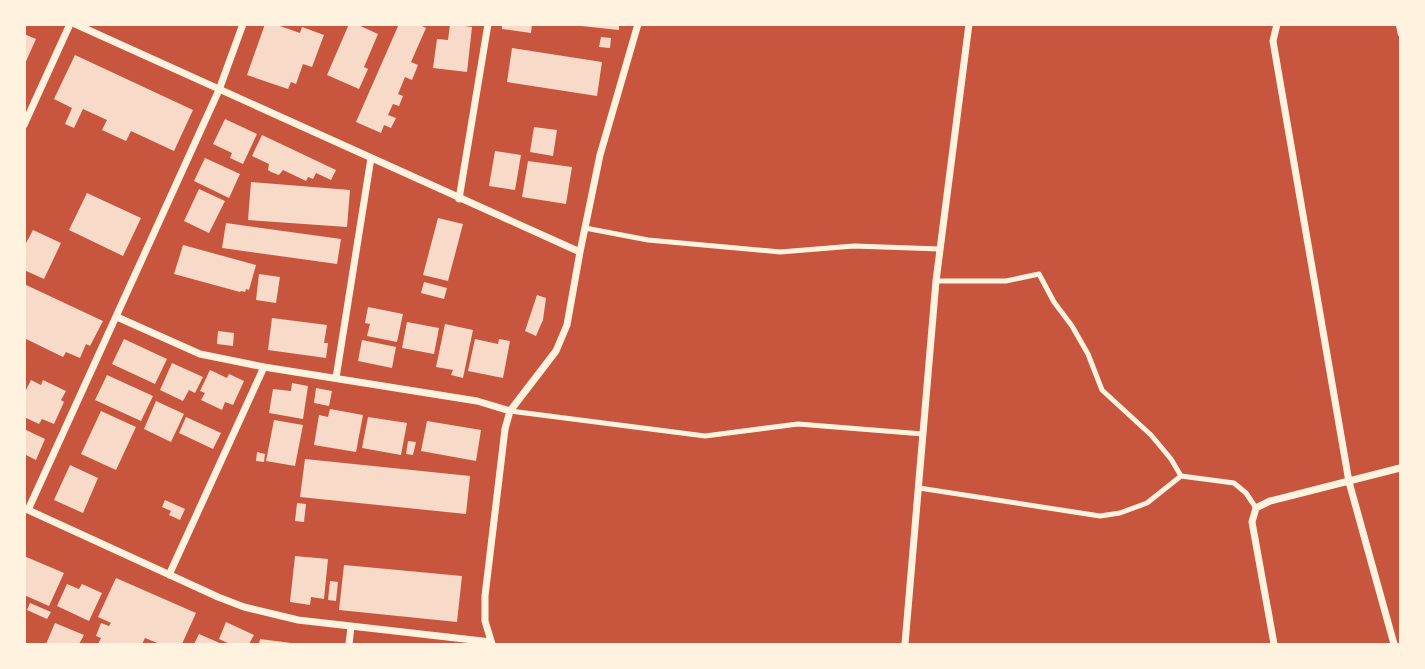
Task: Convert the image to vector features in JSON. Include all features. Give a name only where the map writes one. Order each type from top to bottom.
[{"type":"street","points":[[24,125],[73,24],[580,252]]},
{"type":"street","points":[[243,24],[219,90],[27,509],[244,607],[298,620],[492,643],[485,621],[485,596],[505,429],[510,411],[556,351],[567,325],[600,155],[638,24]]},
{"type":"street","points":[[458,199],[488,24]]},
{"type":"street","points":[[905,645],[936,281],[969,24]]},
{"type":"street","points":[[1277,24],[1273,41],[1349,482],[1394,645]]},
{"type":"street","points":[[336,378],[371,158]]},
{"type":"street","points":[[117,317],[200,354],[264,367],[477,401],[510,411]]},
{"type":"street","points":[[169,575],[264,367]]},
{"type":"street","points":[[1274,645],[1252,522],[1256,508],[1270,501],[1401,468]]},
{"type":"street","points":[[349,645],[351,627]]},
{"type":"lane","points":[[585,228],[648,240],[780,252],[854,246],[940,249]]},
{"type":"lane","points":[[936,281],[1006,281],[1039,274],[1077,335],[1102,390],[1151,435],[1181,476]]},
{"type":"lane","points":[[510,411],[705,436],[798,424],[923,434]]},
{"type":"lane","points":[[919,488],[1100,516],[1120,513],[1147,503],[1181,476],[1234,483],[1246,493],[1256,508]]},
{"type":"path","points":[[1398,24],[1401,34]]},
{"type":"building","points":[[265,24],[274,24],[300,33],[302,27],[324,35],[312,67],[303,64],[296,84],[291,82],[288,89],[247,75]]},
{"type":"building","points":[[349,24],[356,24],[378,34],[364,67],[368,69],[359,89],[327,75]]},
{"type":"building","points":[[399,24],[418,24],[426,28],[411,62],[418,65],[412,80],[405,77],[398,94],[403,96],[399,106],[393,104],[388,115],[396,118],[391,128],[384,125],[381,133],[356,122]]},
{"type":"building","points":[[450,24],[472,27],[467,72],[433,68],[437,39],[448,40]]},
{"type":"building","points":[[502,24],[532,24],[531,33],[502,29]]},
{"type":"building","points":[[619,24],[619,30],[581,26]]},
{"type":"building","points":[[24,34],[36,39],[24,66]]},
{"type":"building","points":[[601,37],[611,38],[610,48],[599,47]]},
{"type":"building","points":[[512,48],[602,62],[597,96],[507,82]]},
{"type":"building","points":[[75,55],[193,110],[174,151],[131,131],[126,141],[102,130],[107,120],[83,109],[74,128],[65,124],[72,108],[54,99]]},
{"type":"building","points":[[225,119],[257,134],[243,164],[230,158],[232,153],[213,144]]},
{"type":"building","points":[[534,127],[557,130],[553,156],[530,152]]},
{"type":"building","points":[[262,135],[336,170],[331,180],[316,173],[313,179],[308,177],[306,181],[283,170],[279,175],[271,172],[268,170],[269,164],[252,156]]},
{"type":"building","points":[[495,151],[521,155],[515,190],[489,186]]},
{"type":"building","points":[[205,158],[240,174],[229,198],[194,181]]},
{"type":"building","points":[[528,161],[572,167],[566,204],[522,197]]},
{"type":"building","points":[[251,182],[350,190],[347,227],[248,220]]},
{"type":"building","points":[[199,189],[225,201],[209,233],[184,221]]},
{"type":"building","points":[[87,193],[141,218],[123,256],[69,230]]},
{"type":"building","points":[[438,218],[463,224],[448,281],[423,275]]},
{"type":"building","points":[[226,223],[341,239],[337,264],[222,248]]},
{"type":"building","points":[[33,230],[61,243],[44,279],[24,270],[24,247]]},
{"type":"building","points":[[183,245],[256,265],[249,290],[240,292],[174,274]]},
{"type":"building","points":[[259,274],[280,277],[276,303],[256,300]]},
{"type":"building","points":[[424,282],[447,288],[444,299],[421,293]]},
{"type":"building","points":[[24,284],[103,321],[90,346],[86,344],[80,358],[66,352],[63,357],[24,338]]},
{"type":"building","points":[[537,295],[546,298],[543,320],[536,336],[525,331]]},
{"type":"building","points":[[368,307],[403,314],[397,342],[367,336],[370,324],[365,323]]},
{"type":"building","points":[[272,318],[327,325],[324,343],[328,343],[326,358],[268,350]]},
{"type":"building","points":[[407,322],[439,328],[434,354],[402,348]]},
{"type":"building","points":[[445,324],[473,330],[463,378],[451,375],[453,370],[436,367]]},
{"type":"building","points":[[218,331],[234,333],[233,346],[217,344]]},
{"type":"building","points":[[124,339],[167,359],[155,384],[112,364]]},
{"type":"building","points":[[475,339],[498,344],[499,339],[510,341],[503,378],[468,371]]},
{"type":"building","points":[[362,340],[396,347],[392,368],[358,361]]},
{"type":"building","points":[[172,363],[203,377],[195,393],[189,390],[183,401],[160,390]]},
{"type":"building","points":[[210,370],[227,378],[229,374],[244,381],[233,405],[225,402],[222,410],[201,400],[205,393],[200,391]]},
{"type":"building","points":[[107,375],[153,396],[141,421],[95,400]]},
{"type":"building","points":[[31,380],[41,385],[43,380],[66,391],[54,424],[42,419],[39,424],[24,417],[24,394]]},
{"type":"building","points":[[292,383],[308,386],[303,419],[269,413],[273,389],[291,391]]},
{"type":"building","points":[[316,388],[332,391],[329,406],[314,403]]},
{"type":"building","points":[[156,401],[184,414],[171,442],[144,429]]},
{"type":"building","points":[[330,409],[363,415],[356,452],[314,445],[319,415],[328,417]]},
{"type":"building","points":[[101,411],[136,427],[116,470],[81,454]]},
{"type":"building","points":[[186,417],[221,433],[213,449],[179,433]]},
{"type":"building","points":[[368,417],[407,423],[401,455],[362,448]]},
{"type":"building","points":[[274,420],[303,425],[295,466],[266,461]]},
{"type":"building","points":[[427,421],[481,430],[476,461],[421,451]]},
{"type":"building","points":[[24,429],[45,439],[36,460],[24,454]]},
{"type":"building","points":[[408,441],[416,442],[413,455],[406,454]]},
{"type":"building","points":[[257,452],[265,454],[264,462],[256,461]]},
{"type":"building","points":[[305,459],[470,476],[466,514],[300,497]]},
{"type":"building","points":[[70,465],[98,478],[83,513],[54,500]]},
{"type":"building","points":[[165,500],[185,509],[180,520],[169,515],[171,511],[162,507]]},
{"type":"building","points":[[297,503],[306,504],[304,522],[295,521]]},
{"type":"building","points":[[24,556],[64,573],[49,606],[24,595]]},
{"type":"building","points":[[295,556],[328,559],[324,599],[311,597],[310,605],[290,602]]},
{"type":"building","points":[[344,565],[462,576],[457,622],[339,610]]},
{"type":"building","points":[[116,578],[196,613],[182,644],[160,644],[145,638],[142,644],[98,644],[101,638],[96,636],[101,623],[109,626],[111,623],[98,617]]},
{"type":"building","points":[[330,581],[338,582],[336,601],[328,600]]},
{"type":"building","points":[[67,584],[79,589],[82,584],[102,593],[89,621],[57,606]]},
{"type":"building","points":[[30,603],[51,612],[47,619],[27,610]]},
{"type":"building","points":[[226,622],[254,635],[249,644],[230,644],[219,639]]},
{"type":"building","points":[[55,623],[84,635],[79,644],[46,644]]},
{"type":"building","points":[[199,634],[222,644],[194,644]]},
{"type":"building","points":[[260,639],[291,643],[291,644],[259,644]]}]
